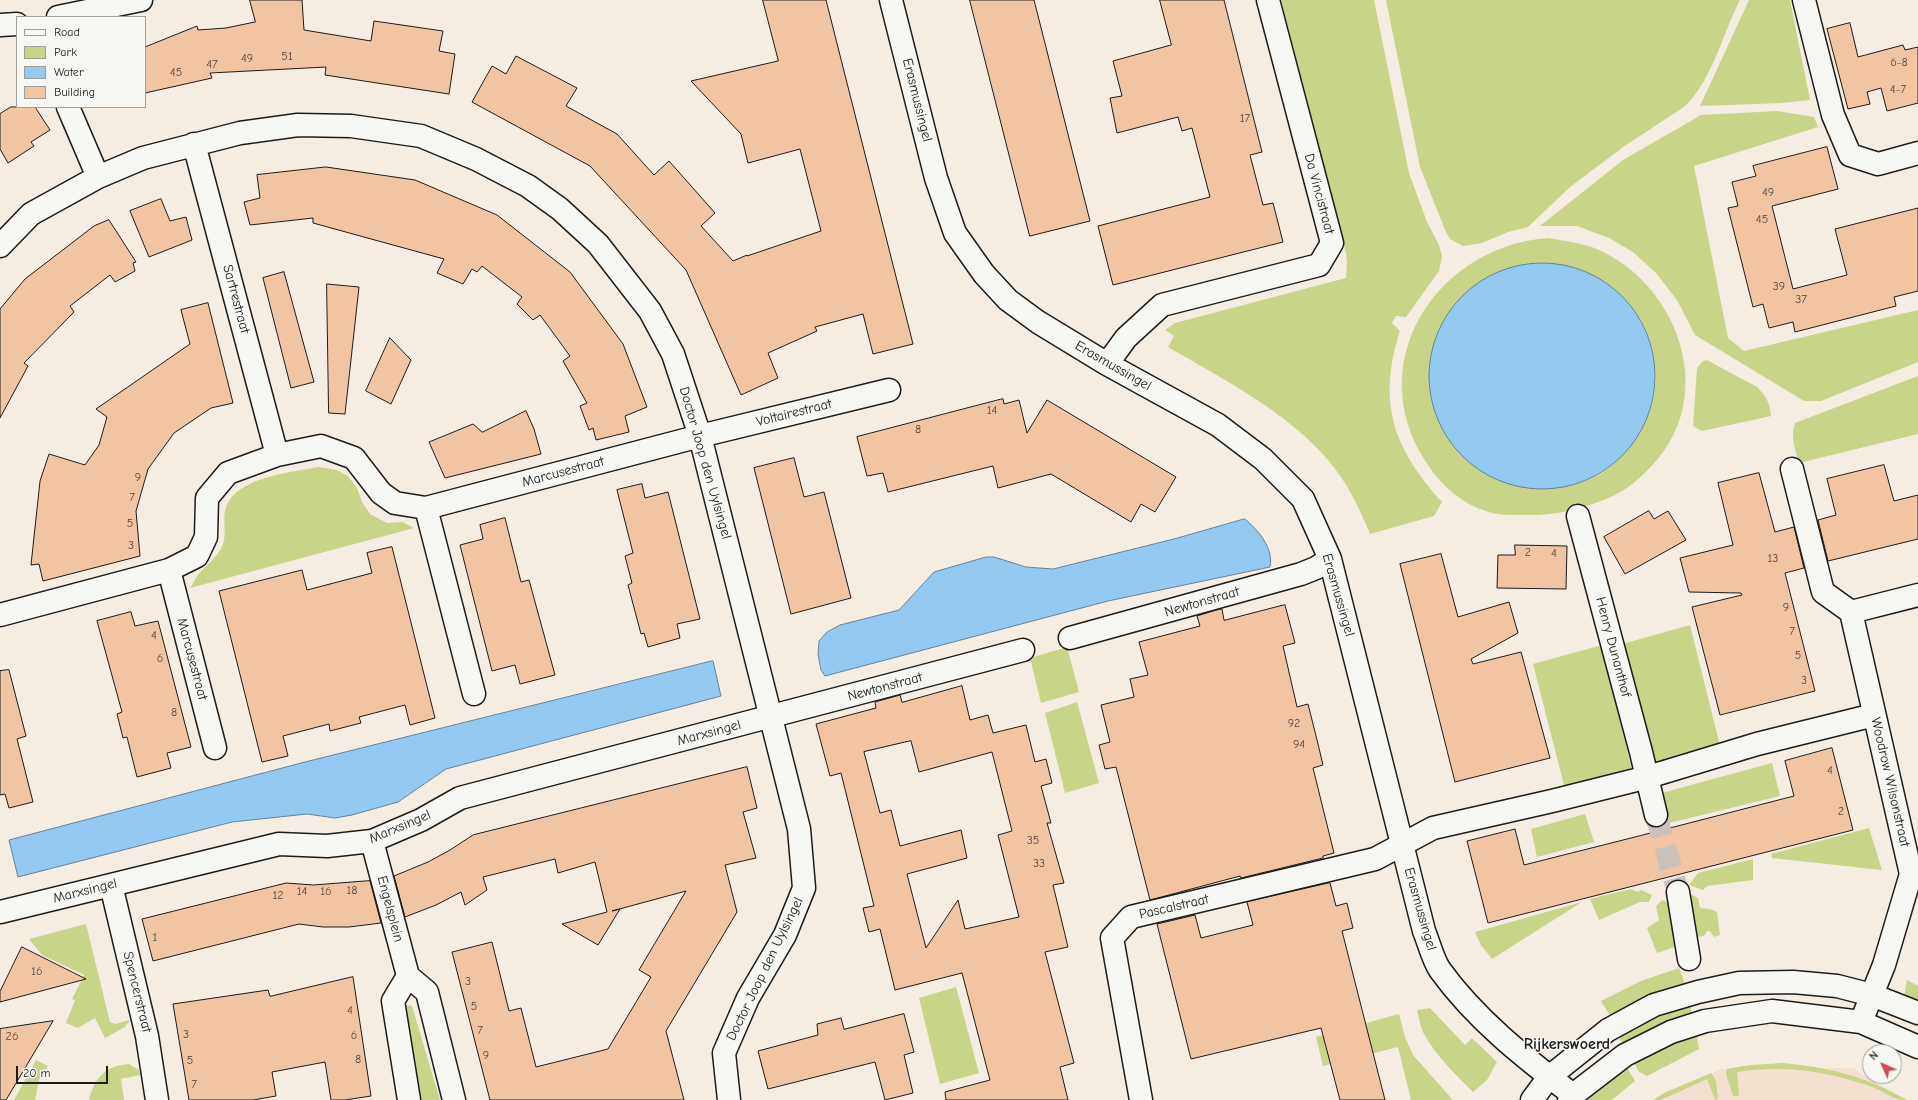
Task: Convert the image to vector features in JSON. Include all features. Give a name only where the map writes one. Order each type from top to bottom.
[{"type":"street","points":[[63,16],[141,0]]},
{"type":"street","name":"Erasmussingel","points":[[891,0],[936,178],[955,233],[984,274],[1008,300],[1038,322],[1107,364],[1218,425],[1263,459],[1303,499],[1330,559],[1424,931],[1439,969],[1480,1017],[1522,1055],[1549,1076],[1571,1097]]},
{"type":"street","name":"Da Vincistraat","points":[[1107,364],[1126,338],[1162,306],[1319,265],[1332,243],[1268,0]]},
{"type":"street","points":[[1804,0],[1833,115],[1850,155],[1878,164],[1918,153]]},
{"type":"street","points":[[0,26],[16,24]]},
{"type":"street","points":[[68,108],[98,177]]},
{"type":"street","name":"Doctor Joop den Uylsingel","points":[[0,246],[31,214],[98,177],[143,158],[240,133],[298,125],[351,126],[421,136],[476,159],[528,186],[560,209],[598,244],[650,311],[673,354],[700,436],[799,829],[804,888],[785,935],[748,998],[724,1053],[729,1100]]},
{"type":"street","name":"Sartrestraat","points":[[194,144],[277,455]]},
{"type":"street","name":"Voltairestraat","points":[[700,436],[888,390]]},
{"type":"street","name":"Marcusestraat","points":[[0,615],[169,570],[197,556],[206,537],[207,498],[228,473],[277,455],[321,446],[354,458],[381,493],[395,503],[426,508],[700,436]]},
{"type":"street","points":[[1792,469],[1823,592],[1851,612],[1918,595]]},
{"type":"street","points":[[426,508],[474,694]]},
{"type":"street","name":"Henry Dunanthof","points":[[1578,516],[1648,777],[1656,815]]},
{"type":"street","name":"Newtonstraat","points":[[1070,638],[1301,574],[1316,568],[1330,559]]},
{"type":"street","name":"Marcusestraat","points":[[169,570],[215,748]]},
{"type":"street","name":"Woodrow Wilsonstraat","points":[[1851,612],[1911,874],[1884,965],[1861,1022]]},
{"type":"street","name":"Newtonstraat","points":[[771,717],[1023,650]]},
{"type":"street","points":[[1402,845],[1433,828],[1648,777],[1757,744],[1874,715]]},
{"type":"street","name":"Marxsingel","points":[[0,912],[279,844],[327,846],[372,841],[421,820],[460,798],[771,717]]},
{"type":"street","name":"Engelsplein","points":[[372,841],[408,976]]},
{"type":"street","name":"Pascalstraat","points":[[1141,1100],[1112,938],[1132,917],[1375,860],[1402,845]]},
{"type":"street","name":"Spencerstraat","points":[[111,885],[148,1036],[156,1100]]},
{"type":"street","points":[[1678,892],[1689,959]]},
{"type":"street","points":[[409,1100],[393,1001],[408,976],[427,992],[454,1100]]},
{"type":"street","points":[[1532,1100],[1549,1076],[1608,1030],[1654,1005],[1698,992],[1739,983],[1793,982],[1837,986],[1872,995],[1918,1013]]},
{"type":"street","points":[[1571,1097],[1625,1055],[1671,1032],[1705,1021],[1772,1011],[1861,1022],[1918,1047]]},
{"type":"shaded area","points":[[1853,1068],[1862,1074],[1862,1084],[1878,1084],[1903,1100],[1663,1100],[1721,1069]]},
{"type":"green space","points":[[1281,0],[1374,0],[1409,173],[1427,222],[1439,245],[1442,256],[1439,271],[1406,317],[1396,316],[1392,323],[1400,331],[1393,357],[1390,380],[1390,402],[1394,423],[1401,443],[1425,482],[1442,502],[1434,516],[1370,534],[1347,486],[1335,468],[1311,442],[1293,426],[1253,397],[1168,347],[1174,336],[1165,330],[1175,323],[1346,278],[1346,253],[1319,150],[1310,137],[1304,123],[1312,120]]},
{"type":"green space","points":[[1386,0],[1740,0],[1716,57],[1702,85],[1684,107],[1626,145],[1570,187],[1528,227],[1508,232],[1482,243],[1463,246],[1450,239],[1445,230],[1420,167]]},
{"type":"green space","points":[[1749,0],[1790,0],[1810,100],[1781,103],[1700,106]]},
{"type":"green space","points":[[1777,111],[1814,117],[1818,127],[1694,166],[1728,338],[1744,351],[1918,310],[1918,362],[1821,401],[1804,401],[1695,335],[1677,300],[1656,273],[1633,252],[1609,238],[1577,226],[1540,226],[1623,160],[1701,115]]},
{"type":"green space","points":[[1548,238],[1574,242],[1587,246],[1599,250],[1616,259],[1646,284],[1658,299],[1668,316],[1682,352],[1685,371],[1683,406],[1679,422],[1664,451],[1641,477],[1627,488],[1606,499],[1580,508],[1541,515],[1513,515],[1491,513],[1475,507],[1448,489],[1433,473],[1421,454],[1406,417],[1402,380],[1408,345],[1423,312],[1446,284],[1475,261],[1509,246]],"holes":[[[1538,263],[1577,269],[1595,276],[1611,286],[1625,299],[1636,313],[1652,350],[1656,375],[1654,393],[1652,403],[1620,456],[1600,474],[1583,482],[1564,486],[1546,488],[1521,486],[1498,479],[1478,467],[1460,451],[1446,431],[1436,409],[1431,386],[1431,361],[1438,333],[1445,320],[1502,273],[1513,267],[1524,264]]]},
{"type":"green space","points":[[1707,360],[1757,387],[1767,400],[1770,407],[1771,416],[1702,431],[1693,426],[1697,368],[1703,361]]},
{"type":"green space","points":[[1918,376],[1918,434],[1799,463],[1793,438],[1795,423]]},
{"type":"green space","points":[[319,467],[337,470],[348,476],[357,488],[362,502],[370,514],[387,523],[402,522],[414,528],[190,588],[201,571],[221,549],[225,530],[224,516],[226,507],[232,497],[241,489],[253,482],[280,474]]},
{"type":"green space","points":[[1690,625],[1725,766],[1654,782],[1619,645]]},
{"type":"green space","points":[[1602,645],[1634,778],[1566,793],[1533,664]]},
{"type":"green space","points":[[1067,647],[1079,692],[1041,703],[1030,658]]},
{"type":"green space","points":[[1077,702],[1099,783],[1065,793],[1045,713]]},
{"type":"green space","points":[[1772,763],[1780,796],[1665,824],[1658,794]]},
{"type":"green space","points":[[1585,814],[1594,842],[1537,857],[1531,829]]},
{"type":"green space","points":[[1869,828],[1882,870],[1772,858],[1771,854]]},
{"type":"green space","points":[[1753,859],[1753,880],[1707,886],[1703,890],[1689,885],[1698,873]]},
{"type":"green space","points":[[1631,889],[1638,892],[1641,890],[1652,895],[1649,902],[1640,902],[1599,920],[1590,899]]},
{"type":"green space","points":[[1686,894],[1698,898],[1700,908],[1710,909],[1717,912],[1720,935],[1714,937],[1710,931],[1707,931],[1704,936],[1696,937]]},
{"type":"green space","points":[[1662,900],[1670,903],[1677,946],[1657,953],[1647,928],[1659,920],[1656,906]]},
{"type":"green space","points":[[1582,902],[1492,959],[1481,945],[1475,932]]},
{"type":"green space","points":[[86,924],[110,1022],[115,1024],[130,1020],[125,1027],[105,1038],[95,1018],[78,1028],[66,1023],[75,1000],[72,999],[84,975],[42,955],[29,939]]},
{"type":"green space","points":[[1679,968],[1686,986],[1612,1019],[1601,1001],[1641,981]]},
{"type":"green space","points":[[1907,980],[1918,986],[1918,1006],[1904,998]]},
{"type":"green space","points":[[956,987],[979,1073],[940,1084],[919,998]]},
{"type":"green space","points":[[1690,1001],[1692,1015],[1624,1045],[1617,1034],[1654,1014]]},
{"type":"green space","points":[[403,1005],[412,1006],[440,1100],[414,1100]]},
{"type":"green space","points":[[1430,1008],[1465,1045],[1472,1038],[1497,1062],[1487,1080],[1473,1092],[1440,1057],[1424,1034],[1417,1010]]},
{"type":"green space","points":[[1399,1014],[1405,1037],[1413,1055],[1453,1100],[1411,1100],[1398,1047],[1323,1066],[1316,1037]]},
{"type":"green space","points":[[1696,1030],[1699,1049],[1647,1076],[1639,1072],[1632,1059]]},
{"type":"green space","points":[[36,1060],[48,1066],[39,1080],[35,1100],[14,1100]]},
{"type":"green space","points":[[1783,1063],[1817,1068],[1847,1074],[1862,1079],[1862,1084],[1810,1071],[1781,1069],[1752,1070],[1737,1072],[1739,1096],[1733,1096],[1726,1074],[1727,1069],[1750,1065]]},
{"type":"green space","points":[[129,1064],[139,1070],[140,1075],[121,1079],[124,1100],[89,1100],[94,1085],[102,1074],[113,1067]]},
{"type":"green space","points":[[1625,1064],[1635,1081],[1612,1100],[1587,1100],[1597,1086]]},
{"type":"green space","points":[[1711,1073],[1716,1081],[1718,1099],[1715,1100],[1707,1079],[1661,1100],[1653,1100],[1664,1093]]},
{"type":"green space","points":[[1862,1084],[1874,1084],[1907,1100],[1896,1098]]},
{"type":"water","points":[[1542,263],[1575,268],[1585,272],[1605,282],[1622,296],[1636,313],[1646,333],[1650,343],[1655,376],[1650,409],[1646,419],[1636,439],[1622,456],[1605,470],[1585,480],[1575,484],[1542,489],[1509,484],[1499,480],[1479,470],[1462,456],[1448,439],[1438,419],[1434,409],[1429,376],[1434,343],[1438,333],[1448,313],[1462,296],[1479,282],[1499,272],[1509,268]]},
{"type":"water","points":[[1245,519],[1255,528],[1264,540],[1270,553],[1270,567],[1108,601],[825,676],[821,670],[818,654],[819,641],[827,632],[840,625],[899,610],[934,572],[986,557],[994,557],[1026,567],[1053,569],[1174,539]]},
{"type":"water","points":[[713,661],[721,696],[446,769],[398,802],[352,815],[335,818],[307,814],[232,822],[18,877],[9,840],[305,762]]},
{"type":"building","points":[[250,0],[302,0],[304,30],[371,41],[374,21],[443,31],[439,51],[455,54],[449,94],[325,75],[326,67],[210,73],[212,78],[146,93],[146,47],[197,26],[198,30],[226,28],[255,22]]},
{"type":"building","points":[[763,0],[826,0],[913,344],[873,354],[863,314],[815,327],[817,331],[768,353],[778,378],[741,395],[686,270],[590,166],[472,102],[492,66],[506,74],[516,56],[577,88],[566,106],[617,134],[654,175],[669,161],[715,213],[701,226],[733,261],[821,231],[800,149],[748,163],[741,134],[691,81],[778,61]]},
{"type":"building","points":[[970,0],[1034,0],[1090,221],[1030,236]]},
{"type":"building","points":[[1160,0],[1224,0],[1262,152],[1250,155],[1263,205],[1273,203],[1283,242],[1113,285],[1098,226],[1210,197],[1192,128],[1182,131],[1178,117],[1117,133],[1110,98],[1122,96],[1113,61],[1171,45]]},
{"type":"building","points":[[1850,23],[1858,57],[1903,45],[1905,50],[1918,47],[1918,103],[1887,111],[1881,88],[1867,92],[1870,104],[1848,109],[1827,29]]},
{"type":"building","points":[[11,107],[36,108],[50,130],[31,142],[34,146],[8,163],[0,149],[0,114]]},
{"type":"building","points":[[1827,147],[1838,189],[1772,206],[1793,289],[1847,275],[1835,229],[1918,208],[1918,291],[1894,297],[1896,306],[1795,332],[1793,322],[1769,328],[1763,304],[1753,307],[1728,208],[1738,206],[1732,182],[1756,176],[1753,166]]},
{"type":"building","points":[[326,167],[415,180],[497,215],[570,272],[623,344],[647,407],[625,416],[629,432],[596,440],[593,428],[589,430],[580,406],[587,403],[563,361],[570,356],[540,315],[533,320],[517,304],[522,297],[482,266],[477,272],[472,269],[463,284],[437,273],[444,259],[313,223],[313,218],[250,225],[244,202],[260,198],[257,175]]},
{"type":"building","points":[[161,199],[170,221],[186,217],[192,240],[149,257],[130,211]]},
{"type":"building","points":[[109,220],[136,262],[133,263],[135,271],[115,282],[110,275],[70,306],[74,312],[24,363],[28,366],[0,418],[0,309],[25,279],[94,226]]},
{"type":"building","points":[[284,272],[314,382],[291,388],[263,278]]},
{"type":"building","points":[[327,284],[359,287],[345,414],[329,413]]},
{"type":"building","points":[[208,303],[233,403],[211,408],[174,433],[148,469],[136,511],[140,556],[43,581],[39,564],[31,565],[40,481],[49,454],[85,465],[99,445],[107,417],[96,409],[190,344],[181,310]]},
{"type":"building","points":[[390,338],[411,360],[391,404],[366,391]]},
{"type":"building","points":[[1003,399],[1004,404],[1019,400],[1027,433],[1047,400],[1176,477],[1155,512],[1141,504],[1131,522],[1051,474],[998,488],[993,466],[888,492],[883,473],[867,476],[857,437]]},
{"type":"building","points":[[526,411],[534,429],[541,454],[445,478],[429,442],[473,424],[482,432]]},
{"type":"building","points":[[794,458],[804,497],[824,492],[851,598],[791,614],[754,468]]},
{"type":"building","points":[[1884,465],[1894,501],[1918,495],[1918,539],[1828,561],[1818,520],[1836,515],[1827,479]]},
{"type":"building","points":[[1759,473],[1775,532],[1794,527],[1804,568],[1785,573],[1815,691],[1720,715],[1692,607],[1742,595],[1741,593],[1689,592],[1680,558],[1733,545],[1718,483]]},
{"type":"building","points":[[642,484],[645,498],[668,492],[700,619],[677,624],[680,638],[648,647],[644,633],[641,634],[628,585],[632,583],[625,556],[633,553],[617,490]]},
{"type":"building","points":[[1649,511],[1654,519],[1668,511],[1686,540],[1625,574],[1604,537]]},
{"type":"building","points":[[505,518],[521,582],[529,580],[555,675],[520,684],[515,665],[492,671],[460,545],[483,539],[480,525]]},
{"type":"building","points":[[1515,545],[1567,546],[1566,589],[1497,588],[1498,555],[1515,555]]},
{"type":"building","points":[[392,547],[435,718],[410,725],[405,705],[359,717],[361,723],[330,731],[329,724],[283,736],[288,756],[262,762],[219,591],[302,570],[307,590],[372,573],[367,553]]},
{"type":"building","points":[[1441,554],[1458,617],[1509,602],[1518,633],[1471,659],[1473,664],[1521,652],[1550,758],[1455,782],[1400,564]]},
{"type":"building","points":[[1285,605],[1295,643],[1283,646],[1297,707],[1308,704],[1318,744],[1323,765],[1313,768],[1334,853],[1323,856],[1323,858],[1241,878],[1240,876],[1150,900],[1116,767],[1105,769],[1099,745],[1110,742],[1101,705],[1134,697],[1130,679],[1148,675],[1139,642],[1200,626],[1197,616],[1216,610],[1222,609],[1224,620]]},
{"type":"building","points":[[131,612],[135,626],[158,621],[191,747],[167,753],[171,768],[137,777],[127,737],[123,738],[117,714],[122,712],[97,621]]},
{"type":"building","points":[[9,670],[26,736],[17,739],[33,802],[9,808],[5,794],[0,795],[0,671]]},
{"type":"building","points":[[962,686],[970,720],[988,715],[993,733],[1026,725],[1035,762],[1046,759],[1052,783],[1041,786],[1051,823],[1047,823],[1064,883],[1053,885],[1068,947],[1045,952],[1074,1063],[1060,1067],[1068,1100],[946,1100],[945,1092],[990,1080],[962,973],[895,990],[880,929],[869,932],[863,908],[874,906],[841,773],[830,776],[816,724],[876,708],[875,702],[900,695],[902,702]],"holes":[[[911,741],[919,772],[992,752],[1012,831],[998,835],[1019,917],[965,929],[958,900],[926,948],[907,874],[967,858],[961,830],[900,846],[891,810],[880,813],[864,752]]]},
{"type":"building","points":[[1832,748],[1853,830],[1488,923],[1467,841],[1515,829],[1524,865],[1635,837],[1794,796],[1785,761]]},
{"type":"building","points":[[747,767],[757,808],[743,812],[756,858],[725,865],[737,912],[666,1031],[684,1100],[490,1100],[452,952],[492,942],[509,1011],[521,1008],[536,1067],[608,1049],[651,977],[639,970],[686,891],[612,911],[620,909],[598,945],[562,924],[607,912],[595,862],[558,873],[555,859],[483,877],[487,890],[465,905],[461,892],[436,905],[405,917],[394,876],[428,862],[473,835]]},
{"type":"building","points":[[370,881],[381,923],[349,927],[323,927],[299,924],[153,961],[142,919],[286,883],[313,885]]},
{"type":"building","points":[[1330,883],[1336,906],[1347,903],[1353,928],[1342,931],[1385,1100],[1340,1100],[1321,1028],[1191,1059],[1157,924],[1195,915],[1201,938],[1253,925],[1247,902]]},
{"type":"building","points":[[22,947],[86,979],[0,1002],[0,992]]},
{"type":"building","points":[[353,977],[371,1096],[345,1100],[331,1100],[325,1062],[272,1072],[276,1096],[253,1100],[189,1100],[173,1004],[268,990],[270,996]]},
{"type":"building","points":[[904,1014],[914,1052],[904,1055],[913,1093],[885,1100],[875,1062],[768,1089],[758,1051],[818,1035],[817,1024],[841,1018],[844,1029]]},
{"type":"building","points":[[53,1021],[6,1100],[0,1100],[0,1029]]},
{"type":"tunnel","points":[[1656,815],[1678,892]]},
{"type":"district","name":"Rijkerswoerd","points":[[1567,1044]]}]
